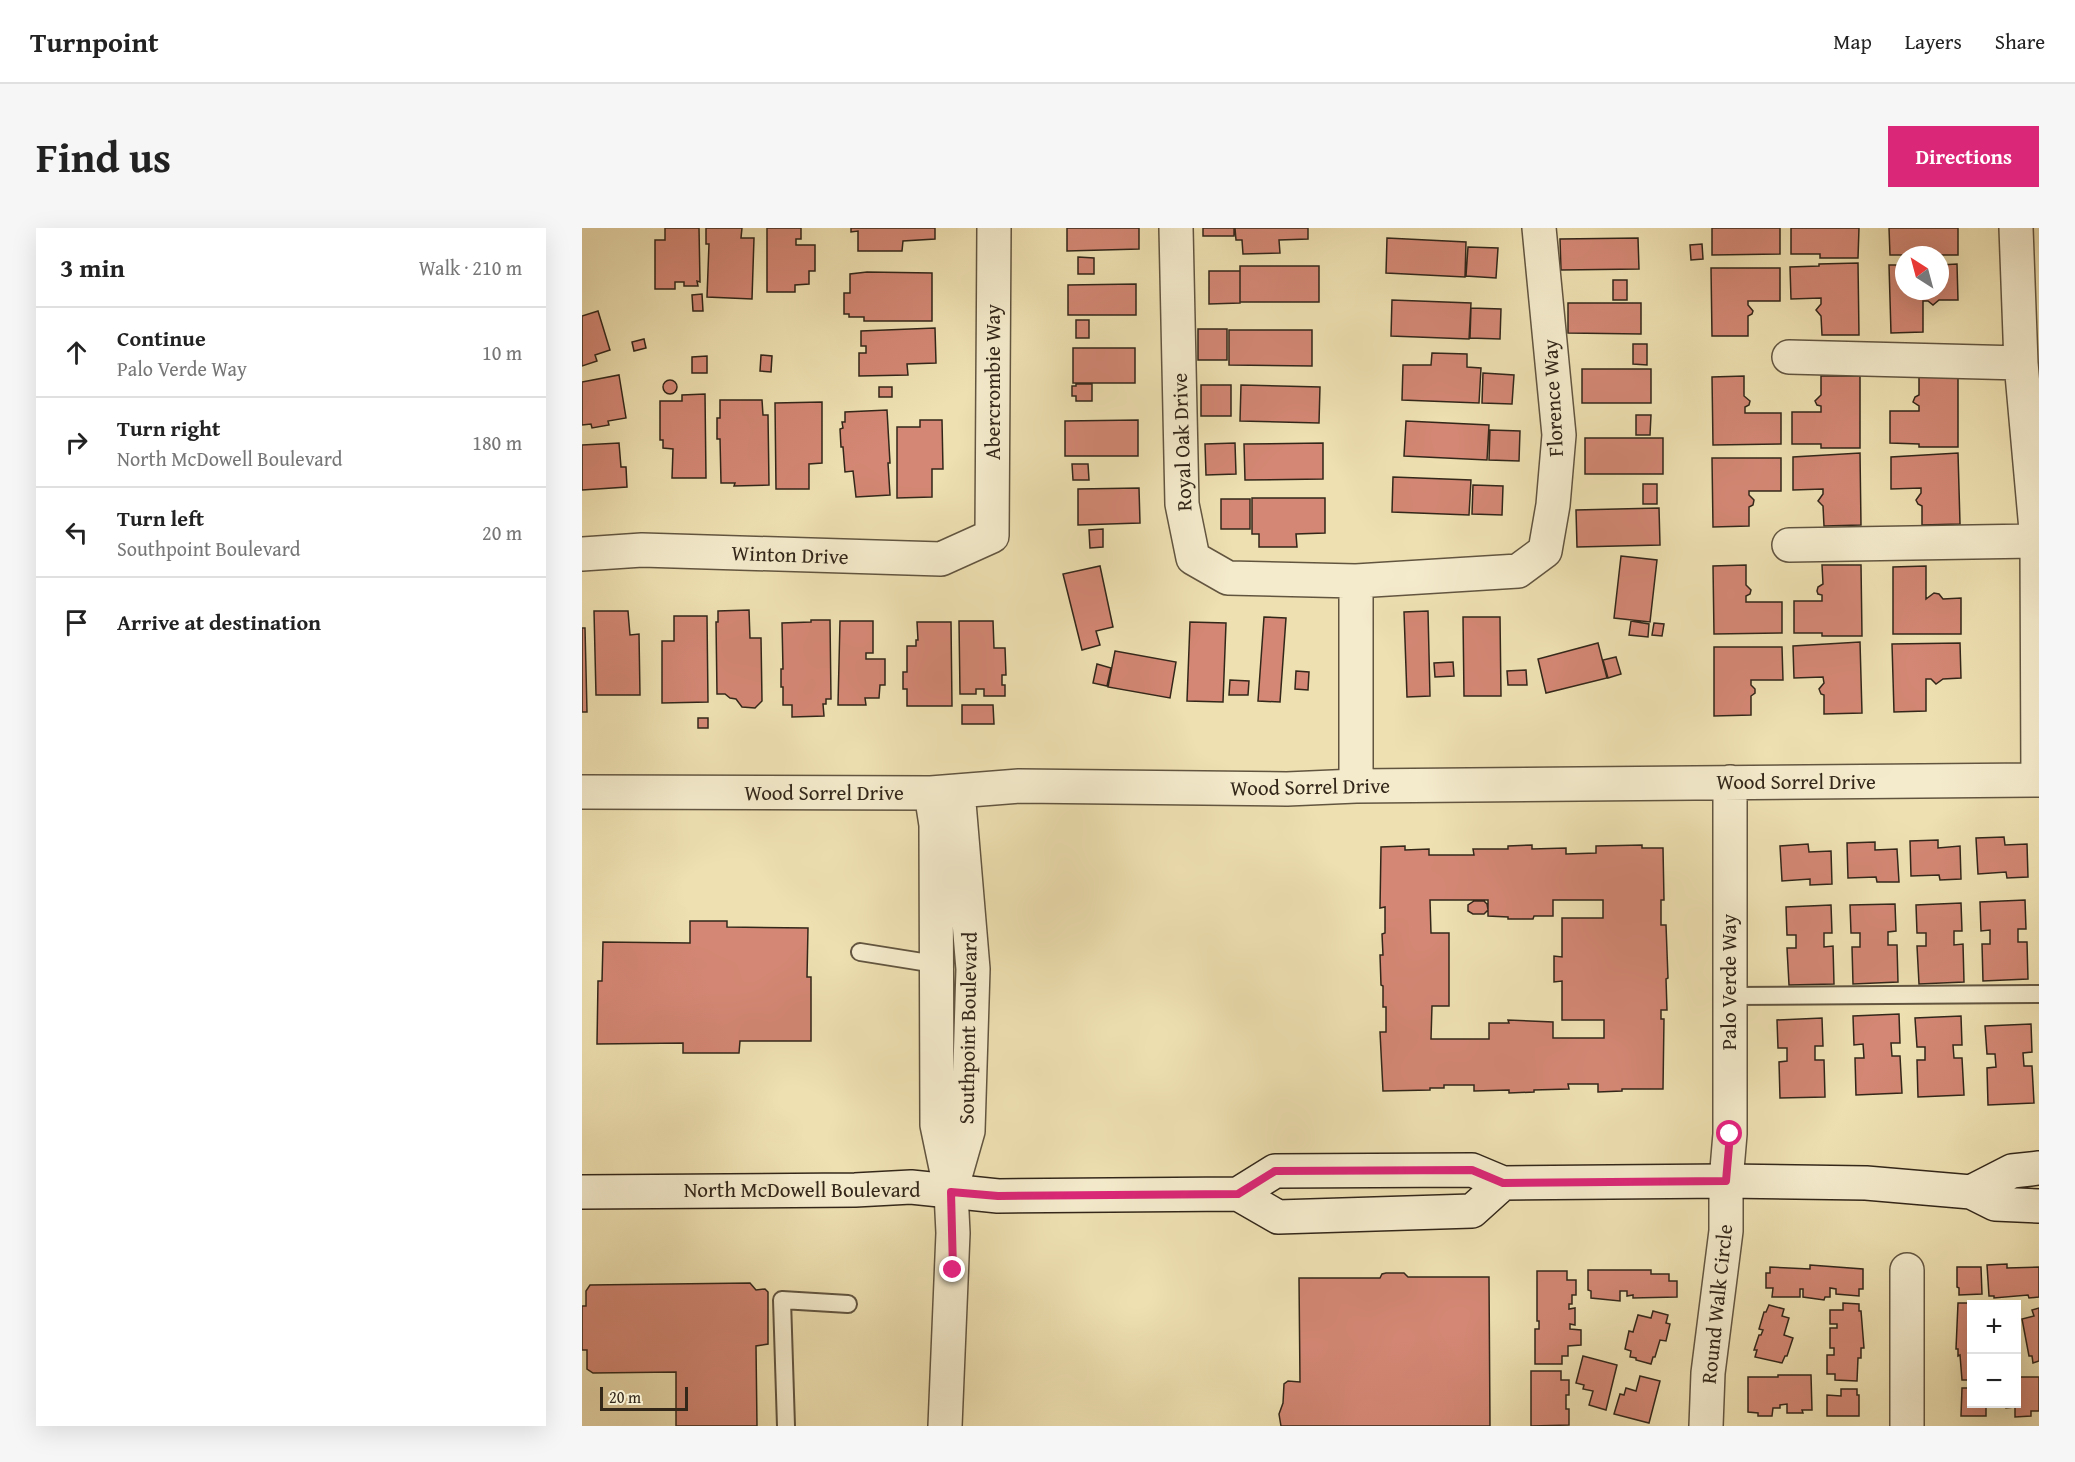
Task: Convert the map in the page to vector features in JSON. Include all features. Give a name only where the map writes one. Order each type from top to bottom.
[{"type":"street","name":"Abercrombie Way","points":[[992,536],[994,228]]},
{"type":"street","name":"Royal Oak Drive","points":[[1176,228],[1182,504],[1193,558],[1227,578],[1356,581]]},
{"type":"street","name":"Florence Way","points":[[1356,581],[1518,571],[1545,551],[1553,505],[1559,435],[1539,228]]},
{"type":"street","points":[[2016,228],[2021,363],[2037,541],[2039,780]]},
{"type":"street","points":[[1790,357],[2021,363]]},
{"type":"street","name":"Winton Drive","points":[[582,554],[642,550],[941,559],[992,536]]},
{"type":"street","points":[[1789,545],[2037,541]]},
{"type":"street","points":[[1356,581],[1356,786]]},
{"type":"street","name":"Wood Sorrel Drive","points":[[582,792],[944,792],[1019,786],[1287,789],[1356,786],[2039,780]]},
{"type":"street","name":"Palo Verde Way","points":[[1726,1181],[1730,1134],[1730,782]]},
{"type":"street","name":"Southpoint Boulevard","points":[[944,792],[936,825],[935,964],[937,1125],[951,1192],[953,1251],[945,1426]]},
{"type":"street","name":"Southpoint Boulevard","points":[[944,792],[973,969],[968,1131],[951,1192]]},
{"type":"street","points":[[1971,1192],[2012,1171],[2039,1168]]},
{"type":"street","points":[[1503,1183],[1472,1211],[1278,1217],[1238,1194],[1275,1171],[1472,1170],[1503,1183],[1726,1181],[1866,1183],[1971,1192],[1995,1204],[2039,1206]]},
{"type":"street","name":"Round Walk Circle","points":[[1706,1426],[1708,1373],[1726,1231],[1726,1181]]},
{"type":"street","name":"North McDowell Boulevard","points":[[582,1192],[855,1190],[911,1187],[998,1196],[1238,1194]]},
{"type":"street","points":[[1907,1270],[1907,1426]]},
{"type":"lane","points":[[860,952],[935,964]]},
{"type":"lane","points":[[1729,996],[2039,994]]},
{"type":"lane","points":[[786,1426],[782,1300],[848,1304]]},
{"type":"building","points":[[665,228],[699,228],[700,282],[697,281],[698,286],[684,286],[684,282],[675,282],[675,289],[655,289],[655,240],[665,240]]},
{"type":"building","points":[[706,228],[742,228],[741,238],[754,238],[752,299],[707,297],[709,244],[706,244]]},
{"type":"building","points":[[767,228],[801,228],[801,239],[796,239],[796,245],[815,245],[815,271],[809,271],[809,284],[795,285],[795,292],[767,292]]},
{"type":"building","points":[[851,228],[935,228],[935,239],[903,241],[902,251],[858,251],[858,231],[851,232]]},
{"type":"building","points":[[1067,228],[1139,228],[1139,249],[1067,251]]},
{"type":"building","points":[[1203,228],[1234,228],[1234,236],[1203,236]]},
{"type":"building","points":[[1235,228],[1308,228],[1308,239],[1279,240],[1280,253],[1243,254],[1242,240],[1236,240]]},
{"type":"building","points":[[1712,228],[1780,228],[1780,254],[1712,255]]},
{"type":"building","points":[[1791,228],[1859,228],[1858,258],[1820,258],[1820,254],[1791,254]]},
{"type":"building","points":[[1889,228],[1958,228],[1958,255],[1949,255],[1949,246],[1895,246],[1895,255],[1890,255]]},
{"type":"building","points":[[1387,238],[1466,242],[1465,277],[1386,273]]},
{"type":"building","points":[[1638,238],[1639,269],[1561,270],[1560,239]]},
{"type":"building","points":[[1702,244],[1703,259],[1691,260],[1690,245]]},
{"type":"building","points":[[1468,247],[1498,248],[1496,278],[1466,276]]},
{"type":"building","points":[[1078,257],[1094,258],[1094,274],[1078,274]]},
{"type":"building","points":[[1858,263],[1859,335],[1822,335],[1821,316],[1816,310],[1821,304],[1821,298],[1791,299],[1790,267]]},
{"type":"building","points":[[1949,264],[1957,264],[1958,300],[1949,300]]},
{"type":"building","points":[[1889,265],[1895,265],[1895,300],[1939,300],[1933,305],[1928,301],[1923,301],[1923,332],[1891,333]]},
{"type":"building","points":[[1240,266],[1319,266],[1319,302],[1240,302]]},
{"type":"building","points":[[1711,268],[1780,268],[1780,301],[1748,301],[1753,311],[1748,316],[1748,336],[1712,336]]},
{"type":"building","points":[[1209,271],[1240,271],[1240,303],[1209,304]]},
{"type":"building","points":[[932,273],[932,321],[864,321],[864,317],[849,317],[849,314],[844,314],[844,293],[850,293],[850,274]]},
{"type":"building","points":[[1613,280],[1627,280],[1627,300],[1613,300]]},
{"type":"building","points":[[1136,284],[1136,315],[1068,315],[1068,285]]},
{"type":"building","points":[[702,294],[703,311],[693,311],[692,295]]},
{"type":"building","points":[[1392,300],[1471,303],[1469,339],[1391,336]]},
{"type":"building","points":[[1568,303],[1641,303],[1641,334],[1568,333]]},
{"type":"building","points":[[1471,308],[1501,309],[1500,339],[1470,338]]},
{"type":"building","points":[[598,311],[610,350],[595,355],[597,361],[582,366],[582,316]]},
{"type":"building","points":[[1076,320],[1089,320],[1089,338],[1076,338]]},
{"type":"building","points":[[935,328],[936,363],[907,364],[908,375],[859,376],[859,353],[866,353],[866,346],[861,346],[861,331]]},
{"type":"building","points":[[1198,329],[1227,329],[1227,360],[1198,360]]},
{"type":"building","points":[[1229,330],[1312,330],[1312,366],[1229,365]]},
{"type":"building","points":[[644,339],[646,348],[634,351],[632,342]]},
{"type":"building","points":[[1633,344],[1647,344],[1647,365],[1633,364]]},
{"type":"building","points":[[1073,348],[1135,348],[1135,383],[1073,383]]},
{"type":"building","points":[[1432,353],[1467,354],[1467,367],[1481,368],[1479,403],[1402,400],[1403,365],[1431,365]]},
{"type":"building","points":[[761,355],[772,356],[771,372],[760,371]]},
{"type":"building","points":[[707,356],[707,373],[692,373],[692,357]]},
{"type":"building","points":[[1582,369],[1651,369],[1651,403],[1582,403]]},
{"type":"building","points":[[1483,373],[1514,375],[1512,404],[1482,403]]},
{"type":"building","points":[[619,375],[626,418],[608,421],[609,425],[592,428],[591,424],[582,425],[582,382]]},
{"type":"building","points":[[1958,375],[1958,447],[1919,447],[1919,444],[1890,443],[1890,411],[1919,411],[1919,406],[1913,402],[1919,395],[1919,376]]},
{"type":"building","points":[[1744,376],[1744,396],[1750,401],[1745,407],[1745,413],[1781,413],[1781,444],[1713,445],[1712,377]]},
{"type":"building","points":[[1821,376],[1860,376],[1860,448],[1821,448],[1821,444],[1792,444],[1792,412],[1821,412],[1821,406],[1815,401],[1821,395]]},
{"type":"building","points":[[670,380],[675,382],[677,387],[675,392],[670,394],[665,392],[663,387],[665,382]]},
{"type":"building","points":[[1092,384],[1092,401],[1076,401],[1076,396],[1072,396],[1072,386]]},
{"type":"building","points":[[1201,385],[1231,385],[1231,416],[1201,416]]},
{"type":"building","points":[[1241,385],[1320,387],[1319,423],[1240,421]]},
{"type":"building","points":[[879,387],[892,387],[892,397],[879,397]]},
{"type":"building","points":[[705,394],[706,478],[672,478],[673,449],[663,448],[663,440],[660,440],[660,401],[682,401],[682,395]]},
{"type":"building","points":[[720,400],[762,400],[763,415],[768,415],[769,485],[734,486],[735,483],[721,483],[720,439],[717,439]]},
{"type":"building","points":[[822,402],[822,463],[809,464],[809,489],[776,489],[775,403]]},
{"type":"building","points":[[887,410],[890,495],[856,497],[853,471],[845,472],[843,447],[841,447],[840,429],[843,428],[842,422],[845,422],[845,412]]},
{"type":"building","points":[[1636,415],[1651,415],[1650,435],[1636,435]]},
{"type":"building","points":[[920,420],[942,420],[943,469],[932,469],[932,497],[897,498],[897,427],[920,427]]},
{"type":"building","points":[[1138,420],[1138,456],[1065,456],[1065,421]]},
{"type":"building","points":[[1406,421],[1489,425],[1487,460],[1404,456]]},
{"type":"building","points":[[1490,430],[1520,431],[1519,461],[1489,460]]},
{"type":"building","points":[[1585,438],[1663,438],[1663,474],[1585,474]]},
{"type":"building","points":[[619,443],[621,467],[626,467],[627,487],[582,490],[582,445]]},
{"type":"building","points":[[1235,443],[1236,474],[1206,475],[1205,444]]},
{"type":"building","points":[[1323,443],[1323,479],[1245,480],[1244,444]]},
{"type":"building","points":[[1860,453],[1861,525],[1824,526],[1823,506],[1818,501],[1823,494],[1823,489],[1793,490],[1793,457]]},
{"type":"building","points":[[1958,453],[1960,524],[1922,525],[1922,506],[1916,500],[1921,493],[1921,488],[1891,489],[1891,457]]},
{"type":"building","points":[[1712,458],[1781,458],[1781,491],[1749,491],[1749,495],[1754,500],[1753,505],[1749,507],[1749,526],[1713,527]]},
{"type":"building","points":[[1072,464],[1088,464],[1089,480],[1073,480]]},
{"type":"building","points":[[1393,477],[1471,480],[1469,515],[1392,512]]},
{"type":"building","points":[[1643,484],[1657,484],[1657,504],[1643,504]]},
{"type":"building","points":[[1473,485],[1503,486],[1502,515],[1472,514]]},
{"type":"building","points":[[1139,488],[1140,523],[1078,525],[1078,489]]},
{"type":"building","points":[[1252,498],[1325,498],[1325,533],[1296,534],[1297,547],[1259,547],[1259,534],[1252,534]]},
{"type":"building","points":[[1221,499],[1250,499],[1250,529],[1221,529]]},
{"type":"building","points":[[1659,508],[1660,545],[1577,547],[1576,510]]},
{"type":"building","points":[[1103,529],[1103,547],[1090,548],[1089,530]]},
{"type":"building","points":[[1621,556],[1657,560],[1650,622],[1614,618]]},
{"type":"building","points":[[1746,565],[1746,585],[1751,590],[1746,596],[1746,602],[1782,602],[1782,633],[1714,634],[1713,566]]},
{"type":"building","points":[[1822,565],[1861,565],[1862,636],[1794,633],[1794,601],[1822,601],[1822,595],[1817,591],[1818,587],[1823,584]]},
{"type":"building","points":[[1100,566],[1113,627],[1096,631],[1100,645],[1082,650],[1063,574]]},
{"type":"building","points":[[1926,566],[1926,599],[1934,593],[1939,594],[1943,599],[1961,598],[1961,634],[1893,634],[1893,567]]},
{"type":"building","points":[[749,610],[750,638],[761,638],[762,701],[755,708],[742,707],[736,699],[725,694],[717,694],[716,622],[718,622],[718,611]]},
{"type":"building","points":[[594,611],[628,611],[630,635],[639,634],[640,695],[596,695]]},
{"type":"building","points":[[1428,611],[1430,696],[1407,697],[1404,612]]},
{"type":"building","points":[[674,616],[707,616],[708,702],[662,703],[662,641],[674,641]]},
{"type":"building","points":[[1264,617],[1286,618],[1280,702],[1258,701]]},
{"type":"building","points":[[1463,617],[1500,617],[1501,696],[1464,696]]},
{"type":"building","points":[[811,620],[830,620],[831,699],[826,699],[826,704],[823,704],[824,716],[792,717],[792,705],[783,705],[783,687],[781,687],[782,623],[811,622]]},
{"type":"building","points":[[840,621],[873,621],[873,653],[866,653],[866,659],[885,659],[885,685],[880,685],[879,698],[865,698],[866,705],[838,705]]},
{"type":"building","points":[[959,621],[993,621],[994,648],[1005,648],[1006,675],[1002,675],[1002,685],[1005,685],[1005,696],[984,696],[984,689],[976,689],[976,694],[960,694]]},
{"type":"building","points":[[1631,621],[1649,624],[1648,637],[1629,635]]},
{"type":"building","points":[[917,622],[951,622],[952,706],[907,706],[907,689],[903,689],[903,672],[907,672],[907,646],[916,646],[916,640],[918,640]]},
{"type":"building","points":[[1190,622],[1226,623],[1223,702],[1187,701]]},
{"type":"building","points":[[1654,623],[1664,624],[1662,636],[1652,635]]},
{"type":"building","points":[[582,628],[585,628],[587,712],[582,712]]},
{"type":"building","points":[[1860,642],[1862,713],[1824,714],[1824,695],[1819,689],[1824,683],[1823,677],[1794,678],[1793,646]]},
{"type":"building","points":[[1598,643],[1607,678],[1546,693],[1538,659]]},
{"type":"building","points":[[1960,643],[1961,678],[1943,679],[1936,684],[1931,679],[1926,679],[1926,711],[1894,712],[1892,644]]},
{"type":"building","points":[[1714,647],[1782,647],[1783,680],[1751,680],[1755,693],[1751,696],[1751,715],[1714,716]]},
{"type":"building","points":[[1115,651],[1176,662],[1170,698],[1108,687]]},
{"type":"building","points":[[1616,657],[1621,674],[1608,678],[1603,660]]},
{"type":"building","points":[[1453,662],[1454,676],[1435,677],[1434,663]]},
{"type":"building","points":[[1097,664],[1111,668],[1107,686],[1093,683]]},
{"type":"building","points":[[1526,670],[1527,685],[1508,685],[1507,671]]},
{"type":"building","points":[[1296,671],[1309,672],[1308,690],[1295,689]]},
{"type":"building","points":[[1230,680],[1249,681],[1248,695],[1229,695]]},
{"type":"building","points":[[962,705],[993,705],[994,724],[962,724]]},
{"type":"building","points":[[698,718],[708,718],[708,728],[698,728]]},
{"type":"building","points":[[2004,837],[2005,845],[2027,844],[2028,877],[2007,878],[2006,872],[1978,874],[1976,838]]},
{"type":"building","points":[[1938,840],[1938,848],[1960,846],[1961,879],[1940,880],[1939,875],[1911,876],[1910,841]]},
{"type":"building","points":[[1875,842],[1875,850],[1897,849],[1899,882],[1877,882],[1876,877],[1848,878],[1847,843]]},
{"type":"building","points":[[1808,844],[1809,852],[1831,851],[1832,884],[1810,885],[1810,879],[1782,881],[1780,846]]},
{"type":"building","points":[[1532,845],[1532,849],[1566,848],[1566,854],[1596,853],[1596,846],[1642,845],[1642,848],[1663,848],[1664,900],[1661,900],[1661,925],[1666,925],[1668,978],[1666,979],[1667,1010],[1661,1010],[1661,1019],[1664,1019],[1663,1089],[1622,1089],[1622,1091],[1598,1092],[1598,1084],[1568,1084],[1569,1089],[1509,1093],[1509,1090],[1474,1091],[1474,1085],[1444,1085],[1444,1088],[1430,1088],[1430,1090],[1383,1091],[1380,1032],[1386,1032],[1386,1007],[1383,1007],[1380,955],[1383,955],[1382,934],[1385,933],[1385,907],[1380,908],[1381,847],[1405,846],[1405,850],[1429,849],[1429,855],[1474,855],[1473,849],[1508,849],[1508,846]],"holes":[[[1430,900],[1488,900],[1488,916],[1508,917],[1508,919],[1553,916],[1553,900],[1603,900],[1603,918],[1562,918],[1562,957],[1554,956],[1554,982],[1562,981],[1562,1020],[1604,1020],[1604,1038],[1553,1038],[1553,1022],[1508,1020],[1509,1023],[1489,1023],[1489,1039],[1431,1039],[1432,1006],[1449,1006],[1449,933],[1431,933]]]},
{"type":"building","points":[[2025,900],[2026,929],[2018,929],[2018,942],[2027,942],[2028,979],[1983,981],[1982,944],[1990,944],[1990,930],[1981,931],[1980,902]]},
{"type":"building","points":[[1474,901],[1484,901],[1488,910],[1484,914],[1473,914],[1468,911],[1468,905]]},
{"type":"building","points":[[1961,903],[1962,931],[1954,931],[1954,945],[1963,944],[1964,982],[1919,984],[1917,946],[1926,946],[1926,933],[1917,933],[1916,905]]},
{"type":"building","points":[[1895,904],[1896,931],[1888,932],[1888,945],[1897,945],[1898,982],[1853,984],[1852,947],[1860,947],[1860,933],[1851,933],[1850,905]]},
{"type":"building","points":[[1831,905],[1832,933],[1824,933],[1824,947],[1833,946],[1834,984],[1789,985],[1787,948],[1796,948],[1796,935],[1787,935],[1786,907]]},
{"type":"building","points":[[690,921],[727,921],[727,927],[808,928],[807,977],[811,977],[811,1041],[740,1041],[739,1053],[683,1053],[683,1043],[597,1044],[598,981],[602,981],[603,942],[690,943]]},
{"type":"building","points":[[1899,1014],[1900,1043],[1891,1043],[1892,1056],[1900,1056],[1902,1093],[1856,1095],[1855,1058],[1864,1058],[1863,1044],[1854,1045],[1853,1016]]},
{"type":"building","points":[[1961,1016],[1962,1045],[1953,1045],[1954,1058],[1962,1058],[1964,1095],[1918,1097],[1917,1060],[1925,1060],[1925,1047],[1917,1047],[1915,1018]]},
{"type":"building","points":[[1822,1018],[1823,1046],[1815,1046],[1815,1060],[1824,1060],[1825,1097],[1780,1098],[1779,1062],[1787,1061],[1787,1048],[1778,1048],[1777,1020]]},
{"type":"building","points":[[2031,1024],[2032,1052],[2023,1053],[2024,1066],[2032,1066],[2034,1103],[1988,1105],[1987,1068],[1996,1067],[1995,1054],[1987,1054],[1985,1026]]},
{"type":"building","points":[[2007,1264],[2007,1268],[2039,1267],[2039,1297],[2029,1298],[2028,1295],[1994,1298],[1994,1296],[1989,1296],[1987,1265]]},
{"type":"building","points":[[1810,1265],[1863,1269],[1863,1289],[1859,1289],[1859,1296],[1836,1294],[1836,1289],[1830,1288],[1830,1297],[1825,1297],[1824,1300],[1803,1297],[1803,1289],[1800,1289],[1800,1297],[1772,1297],[1773,1288],[1766,1288],[1766,1273],[1770,1273],[1770,1267],[1810,1269]]},
{"type":"building","points":[[1957,1267],[1981,1267],[1982,1294],[1959,1295]]},
{"type":"building","points":[[1588,1270],[1651,1270],[1651,1274],[1669,1274],[1669,1281],[1677,1281],[1677,1297],[1633,1298],[1633,1295],[1627,1296],[1627,1291],[1620,1291],[1620,1301],[1591,1298],[1591,1291],[1588,1290]]},
{"type":"building","points":[[1537,1271],[1567,1271],[1567,1280],[1576,1280],[1576,1295],[1572,1295],[1572,1304],[1569,1304],[1569,1309],[1575,1308],[1575,1325],[1570,1324],[1570,1329],[1581,1330],[1581,1345],[1568,1346],[1568,1356],[1562,1356],[1562,1364],[1535,1364],[1535,1329],[1539,1329]]},
{"type":"building","points":[[1386,1273],[1404,1273],[1408,1277],[1489,1277],[1490,1426],[1281,1426],[1279,1414],[1283,1403],[1284,1384],[1288,1381],[1300,1382],[1299,1278],[1380,1278]]},
{"type":"building","points":[[750,1283],[756,1290],[765,1289],[768,1292],[768,1344],[756,1346],[757,1426],[676,1426],[676,1372],[593,1373],[587,1369],[587,1350],[582,1350],[582,1306],[586,1306],[586,1291],[590,1285]]},
{"type":"building","points":[[1843,1303],[1859,1304],[1859,1311],[1861,1311],[1864,1348],[1861,1348],[1861,1358],[1858,1358],[1857,1381],[1835,1380],[1835,1374],[1827,1374],[1827,1355],[1834,1355],[1834,1348],[1830,1348],[1830,1328],[1837,1328],[1837,1324],[1830,1324],[1830,1310],[1843,1310]]},
{"type":"building","points":[[1958,1303],[1967,1303],[1967,1380],[1962,1380],[1960,1355],[1958,1356],[1958,1349],[1956,1349]]},
{"type":"building","points":[[1769,1305],[1784,1309],[1782,1316],[1789,1318],[1784,1335],[1793,1338],[1782,1363],[1755,1357],[1757,1350],[1754,1350],[1763,1330],[1759,1329],[1764,1312]]},
{"type":"building","points":[[2039,1308],[2039,1361],[2033,1363],[2032,1356],[2029,1356],[2022,1319],[2034,1316],[2032,1310]]},
{"type":"building","points":[[1653,1311],[1668,1315],[1666,1323],[1670,1324],[1666,1341],[1660,1340],[1651,1364],[1630,1357],[1631,1351],[1625,1349],[1629,1331],[1633,1332],[1638,1315],[1651,1318]]},
{"type":"building","points":[[1583,1356],[1617,1365],[1606,1410],[1589,1405],[1593,1391],[1583,1389],[1584,1385],[1576,1383]]},
{"type":"building","points":[[1531,1371],[1561,1371],[1561,1380],[1569,1380],[1566,1409],[1569,1409],[1569,1425],[1531,1426]]},
{"type":"building","points":[[1778,1375],[1811,1375],[1812,1410],[1802,1410],[1803,1413],[1787,1413],[1787,1404],[1780,1405],[1780,1408],[1773,1408],[1772,1416],[1758,1416],[1758,1413],[1748,1412],[1748,1377],[1778,1377]]},
{"type":"building","points":[[1640,1376],[1660,1381],[1649,1423],[1614,1414],[1620,1394],[1624,1395],[1626,1388],[1636,1391]]},
{"type":"building","points":[[2021,1377],[2039,1377],[2039,1411],[2031,1411],[2031,1416],[2015,1417],[2015,1408],[2021,1408]]},
{"type":"building","points":[[1962,1388],[1967,1388],[1967,1408],[1986,1408],[1986,1416],[1961,1416]]},
{"type":"building","points":[[1841,1389],[1857,1389],[1859,1416],[1827,1416],[1827,1395],[1841,1396]]},
{"type":"route","points":[[953,1270],[951,1192],[998,1196],[1238,1194],[1275,1171],[1472,1170],[1503,1183],[1726,1181],[1730,1134]]}]
